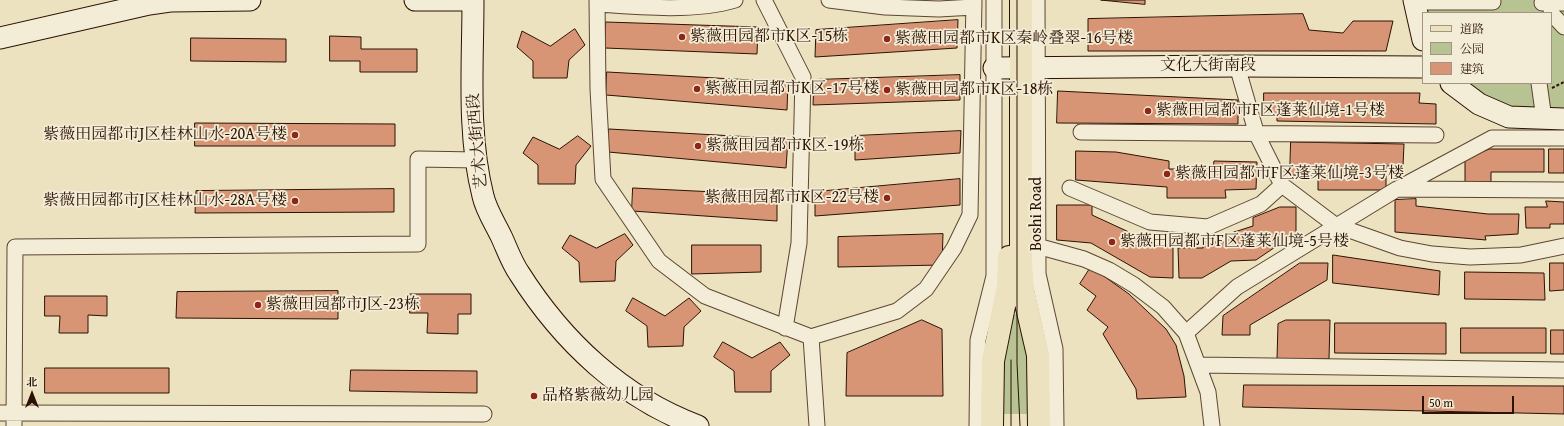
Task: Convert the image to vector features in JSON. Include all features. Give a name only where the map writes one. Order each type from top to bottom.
[{"type":"main road","name":"Boshi Road","points":[[1009,0],[1015,68],[1021,265],[1023,290],[1038,355],[1039,426]]},
{"type":"main road","name":"Boshi Road","points":[[992,426],[993,361],[1008,286],[1015,68],[1022,0]]},
{"type":"street","points":[[0,38],[149,2],[250,0]]},
{"type":"street","points":[[415,0],[472,0]]},
{"type":"street","name":"艺术大街西段","points":[[472,0],[473,127],[483,198],[518,272],[551,319],[612,379],[647,403],[678,419],[698,426]]},
{"type":"street","points":[[735,0],[719,5],[644,7],[597,2],[598,89],[603,179],[659,261],[705,296],[811,337],[897,311],[926,289],[954,248],[970,215],[974,4],[939,9],[885,7],[829,0]]},
{"type":"street","points":[[764,0],[803,77],[799,243],[785,328]]},
{"type":"street","name":"Boshi Road","points":[[994,0],[1015,68],[1037,246],[1038,274],[1055,349],[1056,426]]},
{"type":"street","name":"Boshi Road","points":[[977,426],[978,340],[994,276],[1015,68],[1037,0]]},
{"type":"street","points":[[1422,36],[1414,1],[1495,5]]},
{"type":"street","points":[[1547,7],[1564,3]]},
{"type":"street","points":[[1552,13],[1564,27]]},
{"type":"street","points":[[1237,66],[1257,135],[1282,185],[1335,225],[1400,248],[1432,254],[1470,257],[1521,255],[1564,246]]},
{"type":"street","name":"文化大街南段","points":[[1015,68],[1237,66],[1422,67]]},
{"type":"street","points":[[1452,84],[1479,104],[1509,117],[1554,119],[1539,84]]},
{"type":"street","points":[[1081,132],[1257,135],[1436,135]]},
{"type":"street","points":[[1186,333],[1237,287],[1335,225],[1397,189],[1492,138],[1564,138]]},
{"type":"street","points":[[477,160],[418,159],[418,244],[15,247],[10,418],[484,414]]},
{"type":"street","points":[[1070,188],[1150,222],[1208,228],[1260,204],[1282,185]]},
{"type":"street","points":[[1397,189],[1564,190]]},
{"type":"street","points":[[1037,246],[1084,259],[1109,270],[1134,285],[1163,307],[1186,333],[1208,392],[1212,426]]},
{"type":"street","points":[[811,337],[817,426]]},
{"type":"street","points":[[1199,365],[1564,370]]},
{"type":"green space","points":[[1422,0],[1564,0],[1564,111],[1510,107],[1491,100],[1465,84],[1552,84],[1552,12],[1423,12]]},
{"type":"green space","points":[[1007,314],[1022,314],[1027,345],[1030,414],[1001,414],[1002,366]]},
{"type":"building","points":[[1101,0],[1145,0],[1145,4]]},
{"type":"building","points":[[1303,14],[1309,30],[1343,33],[1353,21],[1393,21],[1386,51],[1088,51],[1088,19]]},
{"type":"building","name":"紫薇田园都市K区秦岭叠翠-16号楼","points":[[958,20],[957,48],[815,57],[816,30]]},
{"type":"building","name":"紫薇田园都市K区-15栋","points":[[606,22],[758,27],[757,54],[605,48]]},
{"type":"building","points":[[575,29],[585,45],[569,60],[567,78],[533,78],[533,61],[517,47],[522,31],[550,46]]},
{"type":"building","points":[[330,36],[361,37],[361,49],[417,49],[417,72],[360,72],[360,61],[330,61]]},
{"type":"building","points":[[191,38],[286,39],[286,62],[191,61]]},
{"type":"building","name":"紫薇田园都市K区-17号楼","points":[[607,72],[788,82],[787,110],[606,95]]},
{"type":"building","name":"紫薇田园都市K区-18栋","points":[[960,75],[960,100],[813,105],[814,80]]},
{"type":"building","name":"紫薇田园都市F区蓬莱仙境-1号楼","points":[[1058,91],[1238,100],[1238,124],[1057,123]]},
{"type":"building","points":[[1264,93],[1420,93],[1419,103],[1436,104],[1436,124],[1277,121],[1277,114],[1264,115]]},
{"type":"building","name":"紫薇田园都市J区桂林山水-20A号楼","points":[[195,123],[395,124],[395,146],[195,146]]},
{"type":"building","name":"紫薇田园都市K区-19栋","points":[[609,129],[788,139],[786,168],[608,152]]},
{"type":"building","points":[[961,131],[960,153],[855,160],[855,136]]},
{"type":"building","points":[[578,136],[591,146],[576,165],[575,184],[538,184],[538,165],[523,153],[533,137],[559,149]]},
{"type":"building","points":[[1291,142],[1404,144],[1403,166],[1386,166],[1386,190],[1318,190],[1318,176],[1290,175]]},
{"type":"building","points":[[1490,149],[1544,149],[1544,172],[1491,172],[1491,182],[1465,182],[1465,159]]},
{"type":"building","points":[[1549,149],[1564,149],[1564,173],[1549,173]]},
{"type":"building","name":"紫薇田园都市F区蓬莱仙境-3号楼","points":[[1076,151],[1116,152],[1169,161],[1169,169],[1213,169],[1214,161],[1257,162],[1256,189],[1225,190],[1226,198],[1167,198],[1167,187],[1076,180]]},
{"type":"building","name":"紫薇田园都市K区-22号楼","points":[[960,179],[960,205],[815,216],[815,192]]},
{"type":"building","points":[[633,188],[777,195],[777,221],[632,211]]},
{"type":"building","name":"紫薇田园都市J区桂林山水-28A号楼","points":[[394,189],[394,212],[195,213],[196,191]]},
{"type":"building","points":[[1416,199],[1416,206],[1488,214],[1519,214],[1518,234],[1485,236],[1486,240],[1395,232],[1395,200]]},
{"type":"building","points":[[1546,201],[1564,202],[1564,224],[1550,224],[1550,228],[1526,228],[1525,207],[1547,207]]},
{"type":"building","name":"紫薇田园都市F区蓬莱仙境-5号楼","points":[[1057,205],[1092,205],[1092,215],[1157,245],[1173,246],[1173,278],[1150,277],[1091,243],[1057,240]]},
{"type":"building","points":[[1280,207],[1296,207],[1296,233],[1256,260],[1231,261],[1202,278],[1179,278],[1178,248],[1203,248],[1203,242],[1227,242],[1228,234],[1253,226],[1253,218]]},
{"type":"building","points":[[625,234],[633,245],[616,261],[615,281],[580,282],[579,262],[562,248],[570,235],[596,248]]},
{"type":"building","points":[[943,234],[942,265],[838,267],[838,237]]},
{"type":"building","points":[[692,245],[761,245],[761,272],[692,274]]},
{"type":"building","points":[[1333,255],[1440,271],[1439,295],[1333,283]]},
{"type":"building","points":[[1300,263],[1328,263],[1327,280],[1250,325],[1250,335],[1222,335],[1223,316]]},
{"type":"building","points":[[1550,263],[1564,263],[1564,290],[1550,291]]},
{"type":"building","points":[[1091,267],[1129,294],[1166,329],[1176,345],[1184,376],[1186,397],[1137,399],[1136,389],[1103,334],[1108,327],[1087,310],[1096,296],[1080,284]]},
{"type":"building","points":[[1465,272],[1544,273],[1545,300],[1465,299]]},
{"type":"building","name":"紫薇田园都市J区-23栋","points":[[338,291],[338,319],[176,318],[177,292]]},
{"type":"building","points":[[410,294],[471,294],[471,314],[458,314],[458,334],[427,333],[428,313],[410,313]]},
{"type":"building","points":[[45,296],[107,296],[107,316],[88,315],[88,333],[59,333],[60,316],[45,316]]},
{"type":"building","points":[[633,298],[665,316],[689,298],[701,311],[684,327],[683,346],[648,347],[647,326],[626,311]]},
{"type":"building","points":[[922,320],[942,329],[943,396],[846,396],[847,353]]},
{"type":"building","points":[[1286,320],[1330,320],[1329,359],[1277,359],[1278,324]]},
{"type":"building","points":[[1335,323],[1446,323],[1446,354],[1335,353]]},
{"type":"building","points":[[1461,328],[1546,328],[1546,353],[1461,353]]},
{"type":"building","points":[[1551,330],[1564,330],[1564,354],[1551,354]]},
{"type":"building","points":[[723,342],[752,358],[780,342],[790,355],[771,371],[771,392],[735,392],[734,371],[714,357]]},
{"type":"building","points":[[45,368],[169,368],[169,393],[45,393]]},
{"type":"building","points":[[351,370],[477,371],[477,393],[350,391]]},
{"type":"building","points":[[1244,385],[1564,386],[1564,414],[1243,407]]},
{"type":"tram line","points":[[1017,0],[1017,363],[1020,426]]},
{"type":"tram line","points":[[1011,360],[1011,426]]},
{"type":"place","name":"紫薇田园都市K区-15栋","points":[[682,37]]},
{"type":"place","name":"紫薇田园都市K区秦岭叠翠-16号楼","points":[[887,39]]},
{"type":"place","name":"紫薇田园都市K区-17号楼","points":[[697,89]]},
{"type":"place","name":"紫薇田园都市K区-18栋","points":[[887,90]]},
{"type":"place","name":"紫薇田园都市F区蓬莱仙境-1号楼","points":[[1148,111]]},
{"type":"place","name":"紫薇田园都市J区桂林山水-20A号楼","points":[[295,135]]},
{"type":"place","name":"紫薇田园都市K区-19栋","points":[[698,146]]},
{"type":"place","name":"紫薇田园都市F区蓬莱仙境-3号楼","points":[[1167,174]]},
{"type":"place","name":"紫薇田园都市K区-22号楼","points":[[887,198]]},
{"type":"place","name":"紫薇田园都市J区桂林山水-28A号楼","points":[[295,201]]},
{"type":"place","name":"紫薇田园都市F区蓬莱仙境-5号楼","points":[[1112,242]]},
{"type":"place","name":"紫薇田园都市J区-23栋","points":[[258,305]]},
{"type":"place","name":"品格紫薇幼儿园","points":[[534,396]]}]
